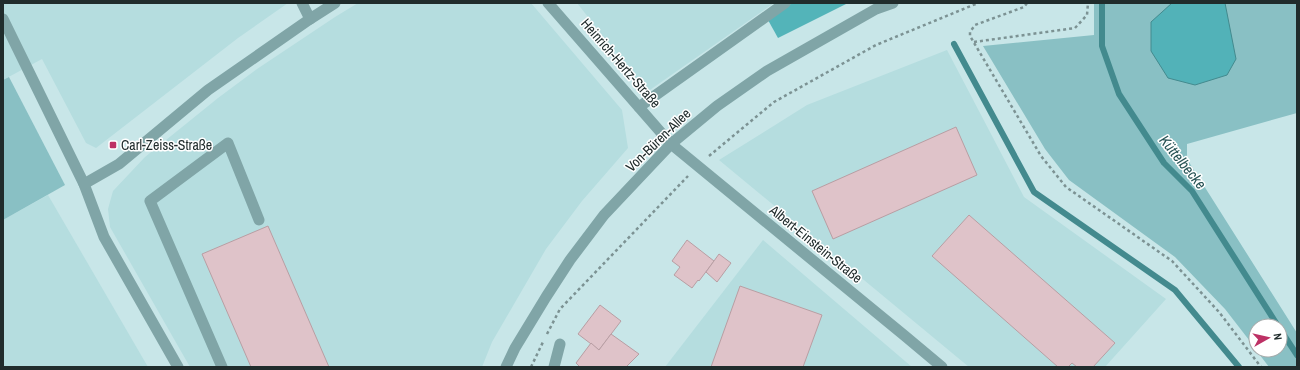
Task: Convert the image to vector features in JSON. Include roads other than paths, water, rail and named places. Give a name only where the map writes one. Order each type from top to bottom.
[{"type":"street","points":[[302,3],[310,19]]},
{"type":"street","points":[[84,184],[119,164],[208,90],[335,3]]},
{"type":"street","name":"Heinrich-Hertz-Straße","points":[[548,3],[671,144]]},
{"type":"street","points":[[639,107],[784,3]]},
{"type":"street","name":"Von-Büren-Allee","points":[[506,367],[515,348],[570,260],[604,215],[671,144],[717,106],[767,71],[876,9],[893,3]]},
{"type":"street","points":[[3,18],[84,184],[104,237],[178,367]]},
{"type":"street","points":[[222,367],[150,201],[228,143],[259,220]]},
{"type":"street","name":"Albert-Einstein-Straße","points":[[671,144],[697,167],[942,367]]},
{"type":"street","points":[[554,367],[560,344]]},
{"type":"waterway","name":"Küttelbecke","points":[[1102,3],[1102,46],[1119,94],[1164,163],[1192,191],[1273,318]]},
{"type":"waterway","points":[[954,44],[1034,192],[1175,290],[1239,367]]},
{"type":"waterway","name":"Küttelbecke","points":[[1288,341],[1297,355]]},
{"type":"place","name":"Carl-Zeiss-Straße","points":[[113,145]]}]
